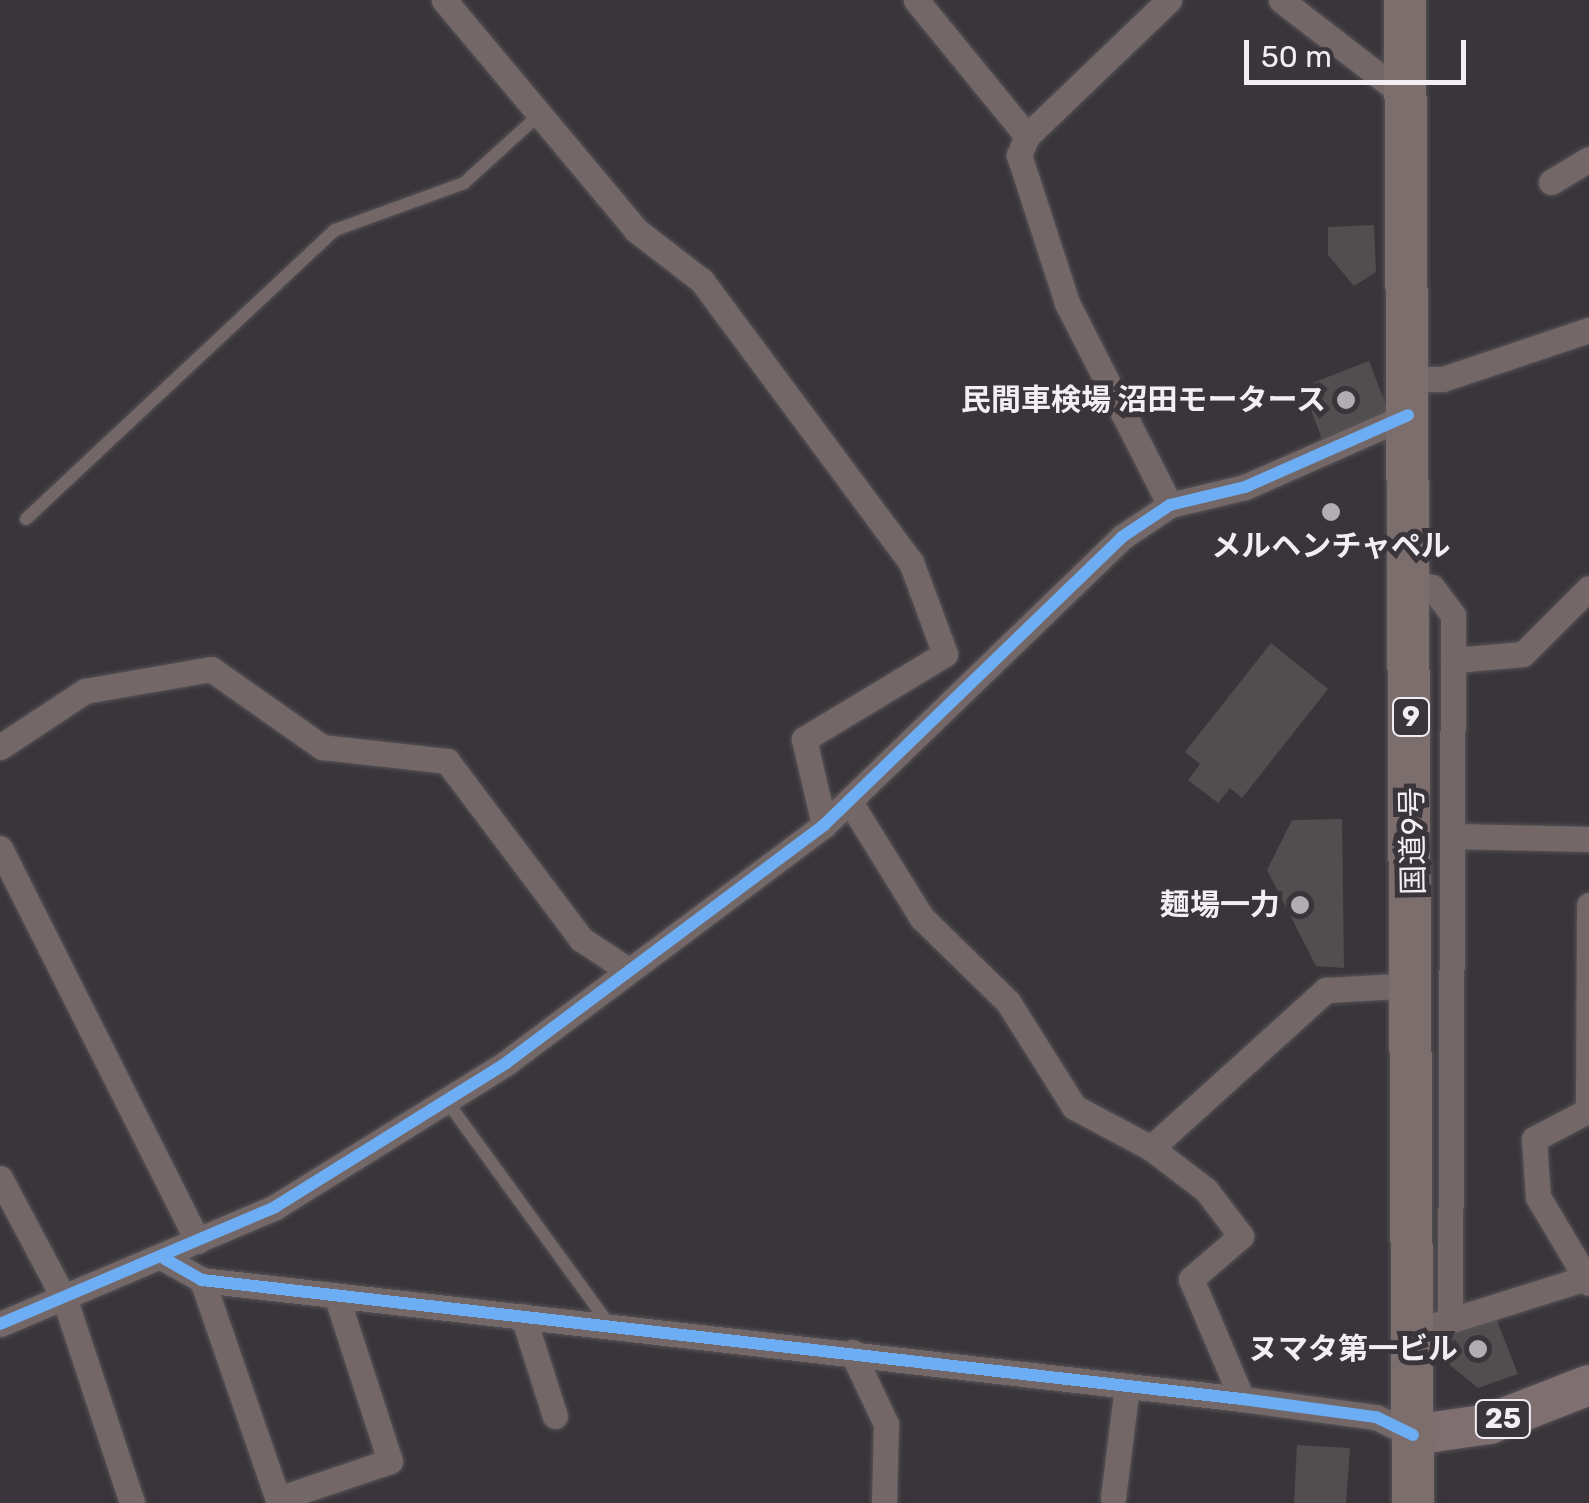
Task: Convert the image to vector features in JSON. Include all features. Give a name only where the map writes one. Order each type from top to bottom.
[{"type":"highway","name":"国道9号","points":[[1405,0],[1408,581],[1416,985],[1431,1326],[1414,1435],[1412,1503]]},
{"type":"main road","name":"25","points":[[1414,1435],[1489,1424],[1589,1385]]},
{"type":"street","points":[[444,0],[636,230],[702,281],[911,562],[945,654],[804,739],[824,825]]},
{"type":"street","points":[[916,0],[1027,136]]},
{"type":"street","points":[[1170,0],[1027,136],[1019,155],[1044,249],[1170,505]]},
{"type":"street","points":[[1281,0],[1404,95]]},
{"type":"street","points":[[1550,182],[1589,159]]},
{"type":"street","points":[[0,1324],[164,1259],[275,1206],[446,1100],[824,825],[1122,537],[1170,505],[1245,487],[1444,379],[1589,330]]},
{"type":"street","points":[[1408,581],[1448,600],[1455,660],[1454,836],[1431,1326],[1588,1281],[1538,1196],[1534,1139],[1589,1110],[1589,906]]},
{"type":"street","points":[[1455,660],[1523,654],[1589,588]]},
{"type":"street","points":[[0,747],[86,691],[211,669],[322,748],[447,762],[580,940],[625,968]]},
{"type":"street","points":[[850,802],[922,918],[1008,1002],[1074,1107],[1151,1148],[1206,1190],[1241,1236],[1191,1280],[1242,1400]]},
{"type":"street","points":[[1454,836],[1589,838]]},
{"type":"street","points":[[0,848],[198,1241]]},
{"type":"street","points":[[1151,1148],[1326,990],[1416,985]]},
{"type":"street","points":[[0,1178],[65,1300],[132,1503]]},
{"type":"street","points":[[164,1259],[202,1280],[337,1298],[852,1352],[1376,1416],[1414,1435]]},
{"type":"street","points":[[202,1280],[278,1499],[390,1460],[337,1298]]},
{"type":"street","points":[[523,1316],[555,1416]]},
{"type":"street","points":[[852,1352],[886,1424],[884,1503]]},
{"type":"street","points":[[1113,1498],[1127,1386]]},
{"type":"lane","points":[[26,519],[335,230],[464,183],[540,114]]},
{"type":"lane","points":[[446,1100],[610,1326]]},
{"type":"building","points":[[1374,225],[1376,272],[1354,286],[1328,255],[1328,227]]},
{"type":"building","name":"民間車検場 沼田モータース","points":[[1369,361],[1389,413],[1322,439],[1302,387]]},
{"type":"building","points":[[1271,643],[1328,689],[1242,798],[1230,788],[1218,803],[1188,780],[1200,764],[1185,752]]},
{"type":"building","points":[[1342,819],[1344,968],[1316,966],[1267,870],[1292,820]]},
{"type":"building","name":"ヌマタ第一ビル","points":[[1496,1318],[1518,1374],[1478,1388],[1450,1365],[1444,1334]]},
{"type":"building","points":[[1297,1445],[1350,1448],[1346,1503],[1294,1503]]},
{"type":"cycle path","points":[[0,1324],[275,1207],[506,1063],[824,825],[1122,537],[1170,505],[1245,487],[1408,415]]},
{"type":"cycle path","points":[[165,1259],[202,1280],[1242,1399],[1376,1417],[1413,1435]]},
{"type":"place","name":"民間車検場 沼田モータース","points":[[1346,400]]},
{"type":"place","name":"メルヘンチャペル","points":[[1331,512]]},
{"type":"place","name":"麺場一力","points":[[1300,905]]},
{"type":"place","name":"ヌマタ第一ビル","points":[[1478,1349]]}]
